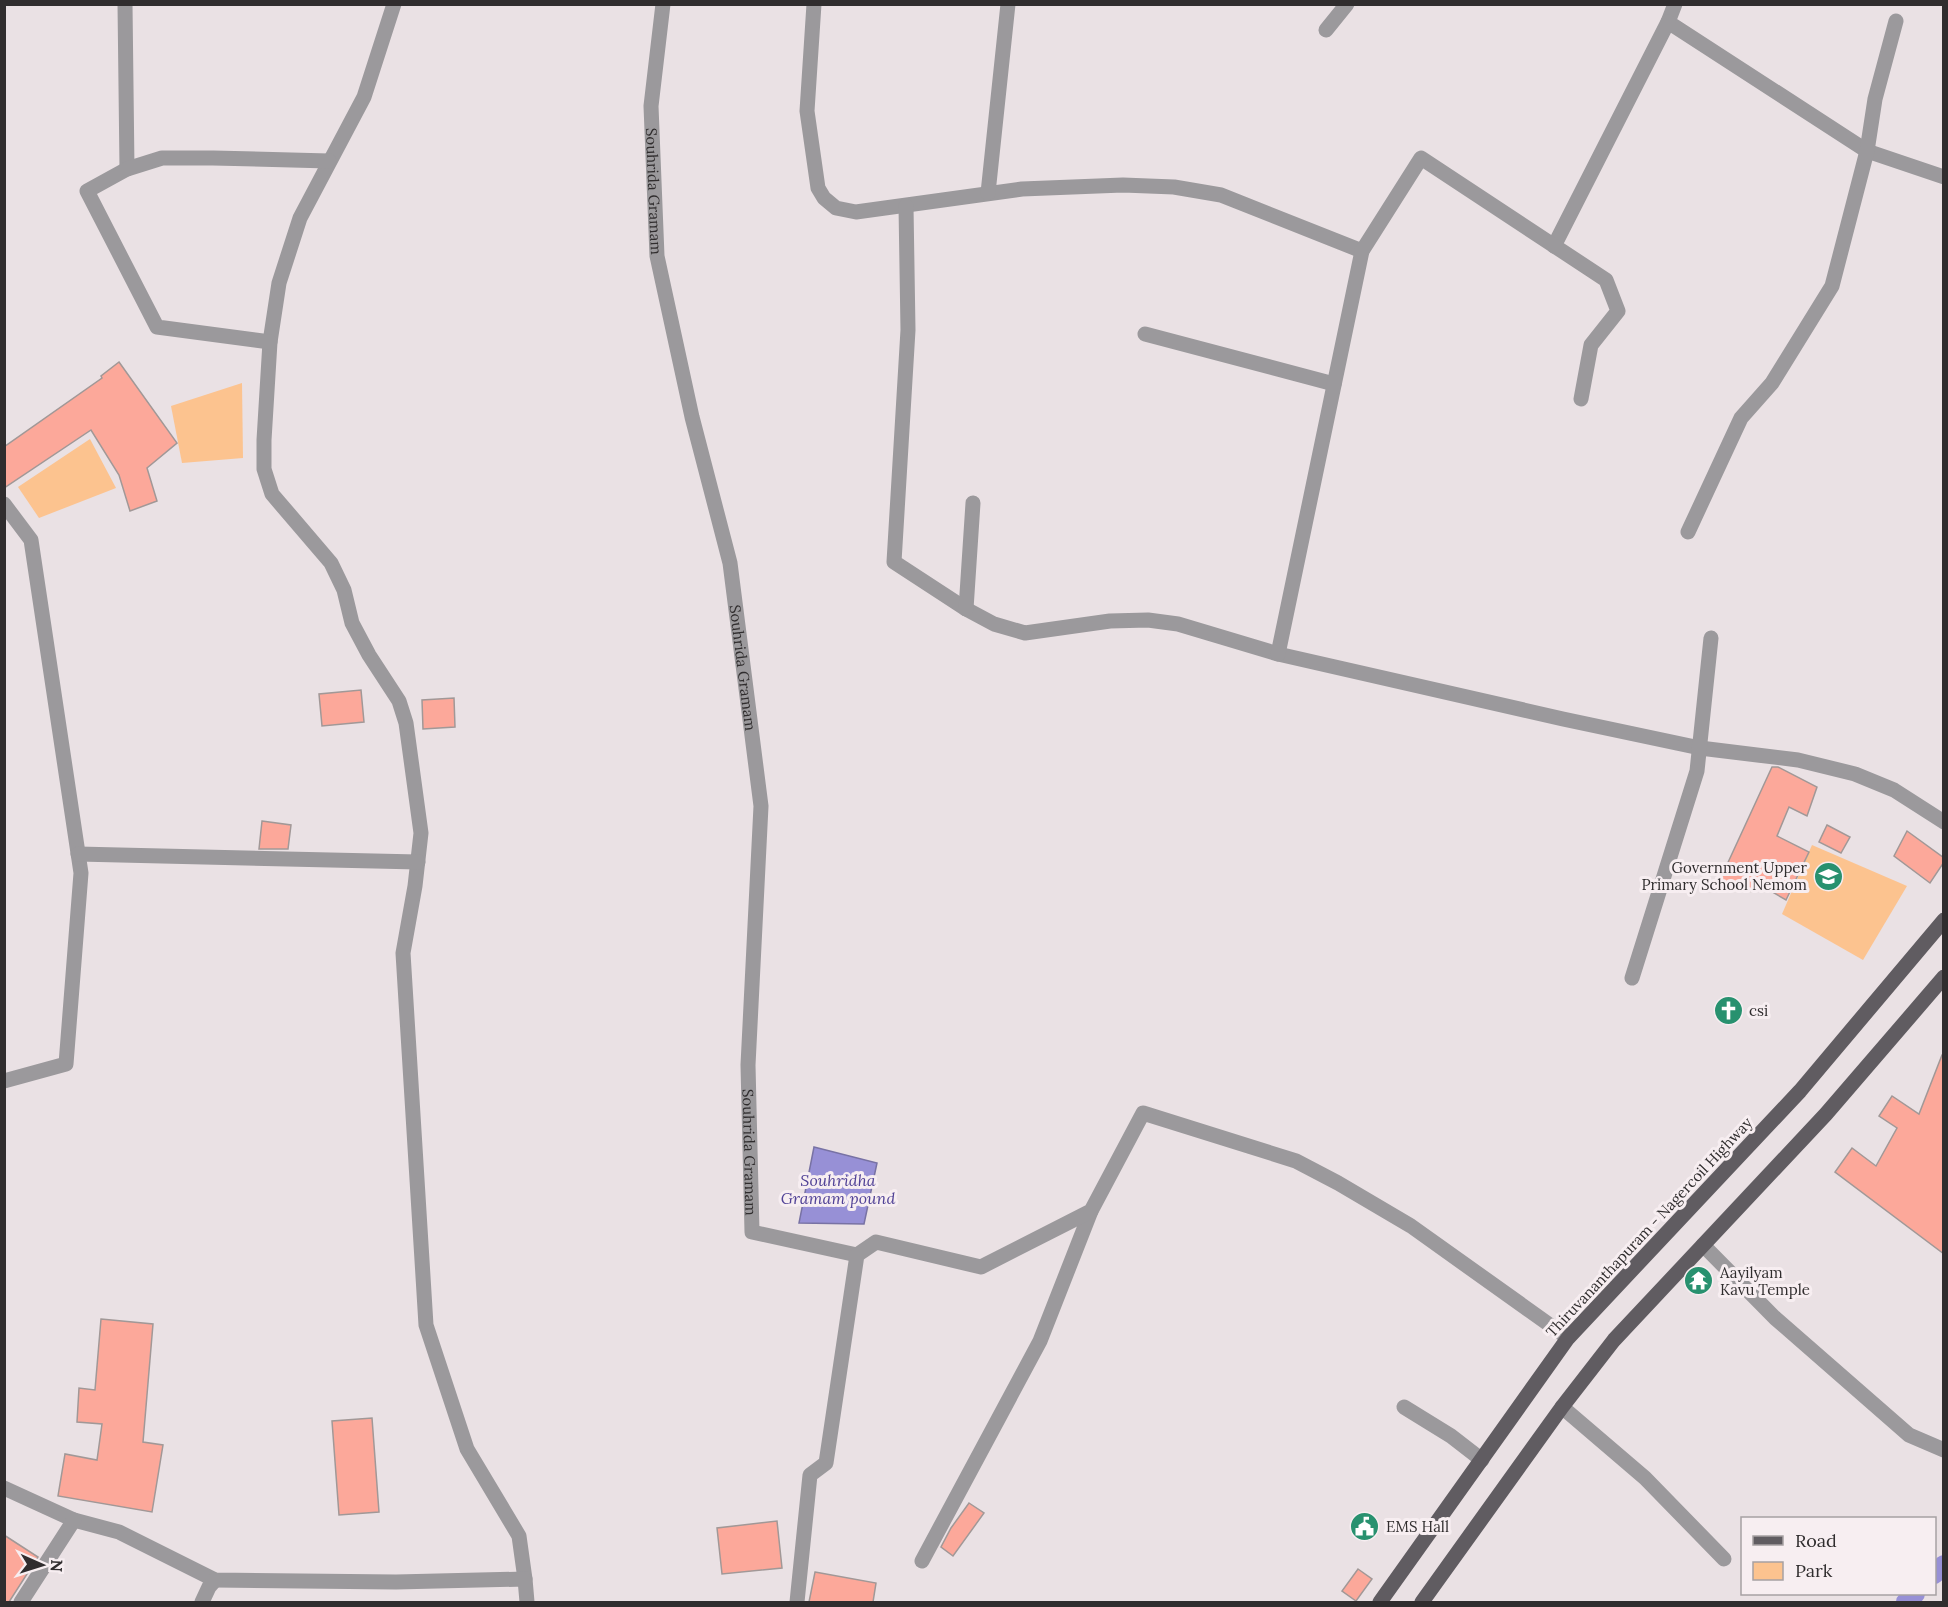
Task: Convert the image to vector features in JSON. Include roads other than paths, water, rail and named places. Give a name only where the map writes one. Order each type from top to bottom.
[{"type":"main road","name":"Thiruvananthapuram - Nagercoil Highway","points":[[1380,1602],[1569,1338],[1800,1091],[1944,920]]},
{"type":"main road","points":[[1422,1602],[1562,1407],[1614,1340],[1826,1114],[1944,977]]},
{"type":"street","points":[[125,4],[127,169]]},
{"type":"street","points":[[394,4],[364,97],[300,218],[279,283],[270,342],[264,469],[272,494],[331,563],[344,590],[352,623],[369,655],[399,701],[406,723],[421,833],[403,953],[426,1325],[466,1449],[519,1536],[527,1602]]},
{"type":"street","name":"Souhrida Gramam","points":[[663,4],[651,106],[657,256],[692,417],[730,563],[761,806],[747,1065],[752,1232],[857,1255]]},
{"type":"street","points":[[814,4],[807,111],[818,188],[824,198],[836,208],[856,212],[1022,189],[1123,185],[1174,187],[1221,195],[1362,251]]},
{"type":"street","points":[[988,193],[1008,4]]},
{"type":"street","points":[[1326,30],[1347,4]]},
{"type":"street","points":[[1554,246],[1675,4]]},
{"type":"street","points":[[1688,532],[1741,418],[1772,383],[1832,286],[1868,152],[1875,99],[1896,21]]},
{"type":"street","points":[[1668,22],[1868,152],[1944,177]]},
{"type":"street","points":[[270,342],[157,327],[87,191],[127,169],[162,158],[329,161]]},
{"type":"street","points":[[1278,654],[1362,251],[1421,158],[1605,280],[1618,311],[1591,345],[1581,399]]},
{"type":"street","points":[[906,206],[908,330],[894,562],[966,609],[994,624],[1025,633],[1110,621],[1148,620],[1178,624],[1278,654],[1563,719],[1700,748],[1798,760],[1854,774],[1894,790],[1944,822]]},
{"type":"street","points":[[1145,334],[1334,384]]},
{"type":"street","points":[[966,609],[973,503]]},
{"type":"street","points":[[4,504],[30,540],[81,873],[66,1064],[4,1081]]},
{"type":"street","points":[[1632,978],[1697,771],[1711,639]]},
{"type":"street","points":[[78,854],[418,862]]},
{"type":"street","points":[[921,1561],[1040,1341],[1091,1211],[1143,1113],[1296,1161],[1338,1182],[1410,1226],[1569,1338]]},
{"type":"street","points":[[797,1602],[810,1475],[826,1463],[857,1255],[876,1242],[981,1267],[1091,1211]]},
{"type":"street","points":[[1704,1245],[1774,1318],[1910,1435],[1944,1450]]},
{"type":"street","points":[[1404,1407],[1451,1436],[1482,1460]]},
{"type":"street","points":[[1562,1407],[1645,1478],[1724,1559]]},
{"type":"street","points":[[4,1488],[74,1520],[119,1532],[215,1580],[396,1582],[525,1579]]},
{"type":"street","points":[[21,1602],[74,1520]]},
{"type":"street","points":[[202,1602],[215,1580]]},
{"type":"water","name":"Souhridha Gramam pound","points":[[814,1147],[877,1163],[864,1224],[799,1223]]},
{"type":"waterway","points":[[1936,1572],[1944,1565]]},
{"type":"waterway","points":[[1906,1602],[1914,1595]]},
{"type":"place","name":"Government Upper Primary School Nemom","points":[[1828,876]]},
{"type":"place","name":"csi","points":[[1728,1010]]},
{"type":"place","name":"Aayilyam Kavu Temple","points":[[1699,1281]]},
{"type":"place","name":"EMS Hall","points":[[1365,1526]]}]
